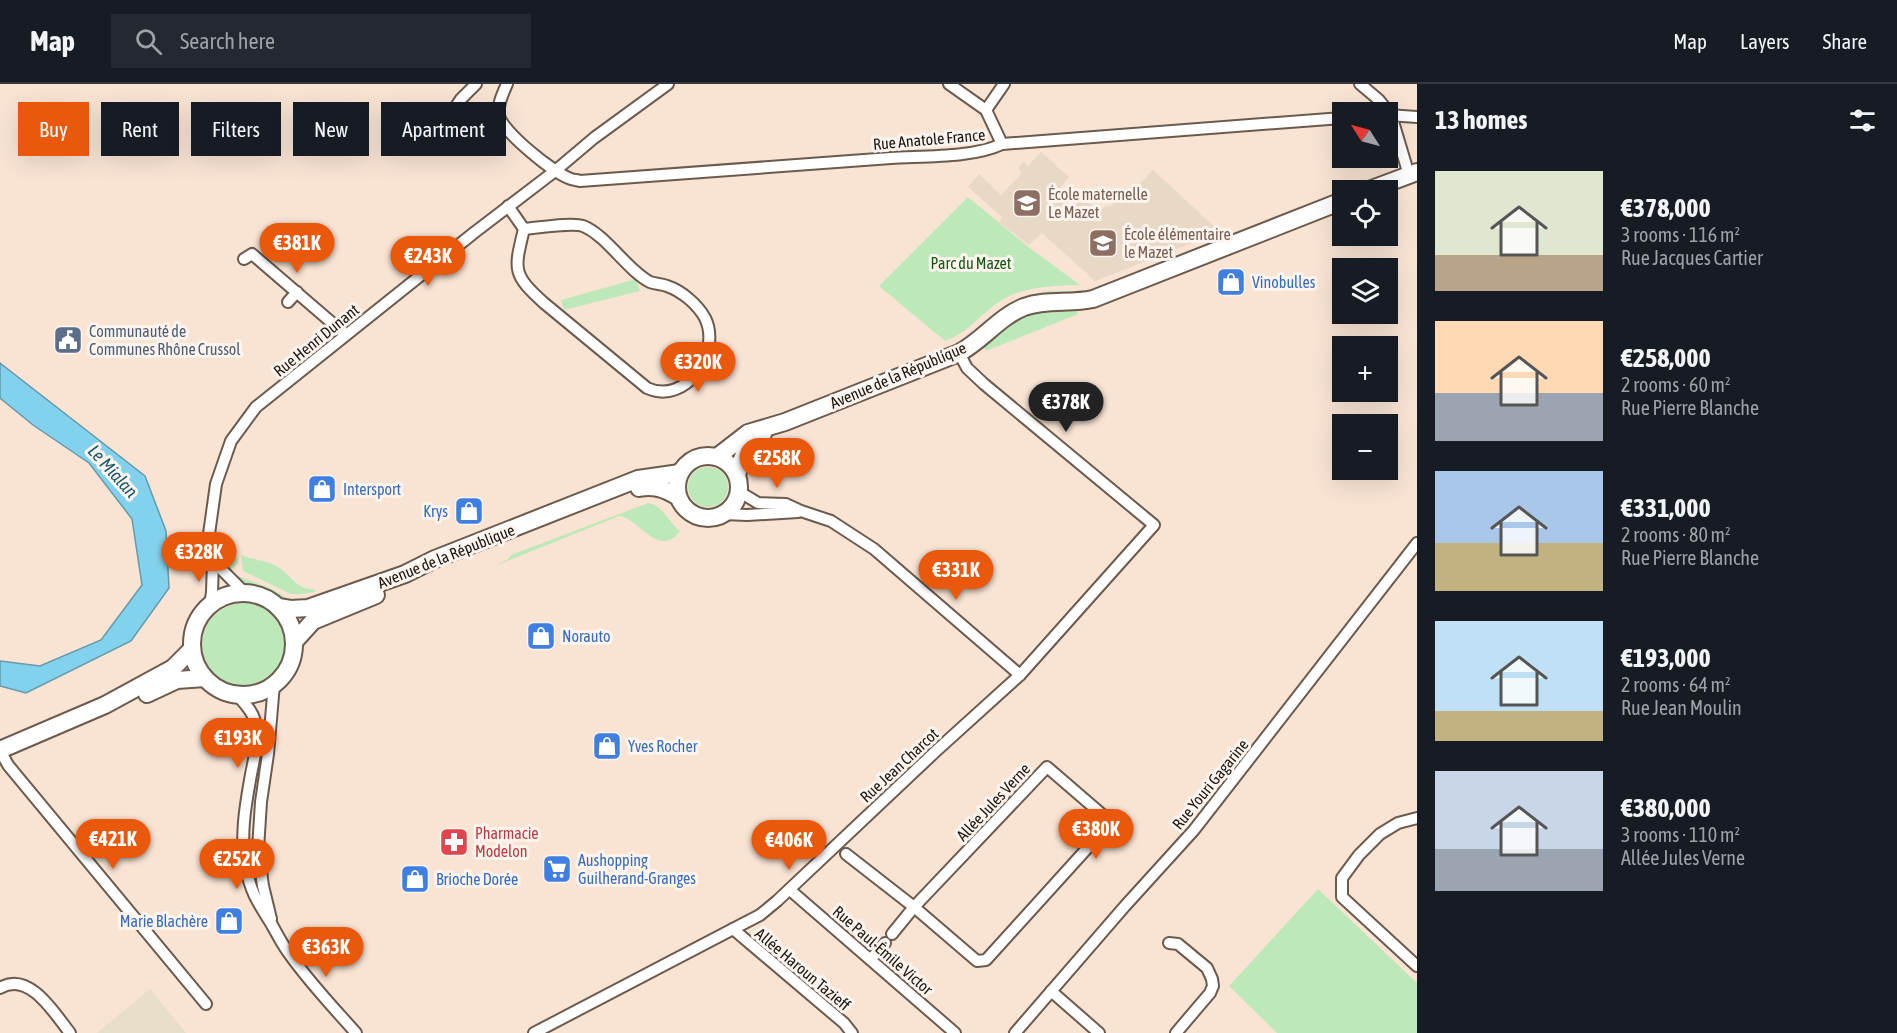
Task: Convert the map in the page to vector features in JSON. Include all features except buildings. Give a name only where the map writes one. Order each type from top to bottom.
[{"type":"main road","points":[[1395,180],[1414,173]]},
{"type":"main road","name":"Avenue de la République","points":[[717,457],[748,433],[785,422],[959,353],[1024,307],[1048,302],[1083,302],[1093,299],[1332,205]]},
{"type":"main road","name":"Avenue de la République","points":[[737,483],[742,455],[748,446],[753,440],[785,422]]},
{"type":"main road","points":[[698,457],[717,457],[730,466],[737,483],[734,504],[724,514],[713,518],[698,517],[685,509],[678,496],[677,481],[687,463],[698,457]]},
{"type":"main road","name":"Avenue de la République","points":[[278,607],[308,608],[405,574],[435,559],[638,479],[680,473]]},
{"type":"main road","name":"Avenue de la République","points":[[294,642],[312,621],[618,496],[649,486],[667,490],[678,496]]},
{"type":"main road","points":[[246,594],[261,597],[278,607],[289,623],[294,642],[290,663],[274,684],[254,694],[237,694],[220,689],[205,678],[196,664],[192,649],[198,621],[210,606],[227,596],[246,594]]},
{"type":"main road","points":[[0,750],[105,705],[173,668],[192,649]]},
{"type":"main road","points":[[105,705],[144,695],[177,680],[205,678]]},
{"type":"street","points":[[459,102],[476,84]]},
{"type":"street","points":[[507,84],[498,114],[502,125],[555,171]]},
{"type":"street","name":"Rue Henri Dunant","points":[[210,606],[213,561],[209,544],[216,484],[231,441],[256,407],[594,138],[668,84]]},
{"type":"street","points":[[949,84],[986,110],[1002,144]]},
{"type":"street","points":[[986,110],[1004,84]]},
{"type":"street","points":[[1360,84],[1380,102]]},
{"type":"street","points":[[1398,116],[1417,117]]},
{"type":"street","name":"Rue Anatole France","points":[[555,171],[570,179],[580,181],[922,157],[983,151],[1002,144],[1332,119]]},
{"type":"street","points":[[1398,136],[1414,173]]},
{"type":"street","points":[[508,206],[524,229],[517,266],[518,274],[544,303],[647,388],[659,393],[674,390],[688,383],[696,374],[706,354],[709,334],[705,319],[692,301],[673,288],[649,281],[583,226],[524,229]]},
{"type":"street","points":[[244,259],[252,254],[345,334]]},
{"type":"street","points":[[288,302],[297,292]]},
{"type":"street","name":"Rue Jean Charcot","points":[[534,1033],[760,915],[790,890],[860,822],[1020,675],[1154,525],[975,376],[967,368],[959,353]]},
{"type":"street","points":[[737,483],[758,502],[786,504],[801,512],[831,520],[874,549],[1020,675]]},
{"type":"street","points":[[724,514],[801,512]]},
{"type":"street","name":"Rue Youri Gagarine","points":[[1015,1033],[1194,830],[1417,543]]},
{"type":"street","points":[[213,561],[246,594]]},
{"type":"street","points":[[272,925],[258,849],[274,684]]},
{"type":"street","points":[[237,694],[249,709],[256,723],[256,745],[243,840],[251,889],[258,905],[287,951],[306,977],[356,1033]]},
{"type":"street","points":[[0,750],[8,765],[206,1005]]},
{"type":"street","name":"Allée Jules Verne","points":[[846,854],[914,907],[977,961],[986,960],[1101,833],[1105,817],[1047,767],[914,907],[871,959]]},
{"type":"street","points":[[1417,818],[1398,823],[1380,834],[1359,855],[1342,878],[1342,897],[1417,966]]},
{"type":"street","name":"Rue Paul-Émile Victor","points":[[790,890],[955,1033]]},
{"type":"street","name":"Allée Haroun Tazieff","points":[[733,929],[844,1023],[852,1033]]},
{"type":"street","points":[[1168,943],[1178,944],[1207,968],[1213,986],[1210,993],[1176,1033]]},
{"type":"street","points":[[0,988],[8,984],[20,983],[36,993],[70,1033]]},
{"type":"street","points":[[1051,992],[1099,1033]]},
{"type":"street","points":[[1184,1024],[1192,1033]]},
{"type":"shaded area","points":[[1041,152],[1069,177],[1056,192],[1073,208],[1083,197],[1097,210],[1112,205],[1123,192],[1128,196],[1153,170],[1220,232],[1095,281],[1042,233],[1029,245],[999,222],[1002,217],[968,187],[979,174],[1001,195],[1022,173],[1018,168],[1024,162],[1028,166]]},
{"type":"shaded area","points":[[150,989],[186,1033],[97,1033]]},
{"type":"green space","name":"Parc du Mazet","points":[[968,197],[1027,246],[1080,285],[1040,288],[1011,295],[994,305],[962,332],[945,341],[879,286]]},
{"type":"green space","points":[[636,279],[640,291],[564,310],[561,300]]},
{"type":"green space","points":[[1049,291],[1079,293],[973,336],[972,333],[1006,305]]},
{"type":"green space","points":[[1077,308],[1078,314],[986,351],[983,346],[1010,322],[1033,311]]},
{"type":"green space","points":[[708,467],[716,468],[722,473],[727,479],[727,495],[722,501],[716,506],[708,507],[700,506],[694,501],[689,495],[688,487],[689,479],[694,473],[700,468]]},
{"type":"green space","points":[[648,503],[662,510],[680,531],[672,539],[657,540],[627,518],[619,516],[495,566],[511,555]]},
{"type":"green space","points":[[215,537],[221,540],[238,559],[238,563],[230,570],[220,555]]},
{"type":"green space","points":[[241,555],[274,565],[303,588],[314,589],[315,592],[291,594],[243,571]]},
{"type":"green space","points":[[233,574],[270,588],[289,599],[312,598],[308,601],[283,601],[265,591],[247,585]]},
{"type":"green space","points":[[244,603],[260,606],[274,615],[283,629],[286,645],[283,661],[274,675],[260,684],[244,687],[228,684],[214,675],[205,661],[202,645],[205,629],[214,615],[228,606]]},
{"type":"green space","points":[[1318,889],[1417,983],[1417,1033],[1277,1033],[1229,986]]},
{"type":"water","name":"Le Mialan","points":[[0,363],[145,476],[166,531],[169,588],[131,641],[26,693],[0,686],[0,661],[40,666],[101,640],[142,585],[132,519],[89,463],[33,425],[0,398]]},
{"type":"place","name":"École maternelle Le Mazet","points":[[1027,203]]},
{"type":"place","name":"École élémentaire le Mazet","points":[[1103,243]]},
{"type":"place","name":"Vinobulles","points":[[1231,282]]},
{"type":"place","name":"Communauté de Communes Rhône Crussol","points":[[68,340]]},
{"type":"place","name":"Intersport","points":[[322,489]]},
{"type":"place","name":"Krys","points":[[469,511]]},
{"type":"place","name":"Norauto","points":[[541,636]]},
{"type":"place","name":"Yves Rocher","points":[[607,746]]},
{"type":"place","name":"Pharmacie Modelon","points":[[454,842]]},
{"type":"place","name":"Aushopping Guilherand-Granges","points":[[557,869]]},
{"type":"place","name":"Brioche Dorée","points":[[415,879]]},
{"type":"place","name":"Marie Blachère","points":[[229,921]]}]
